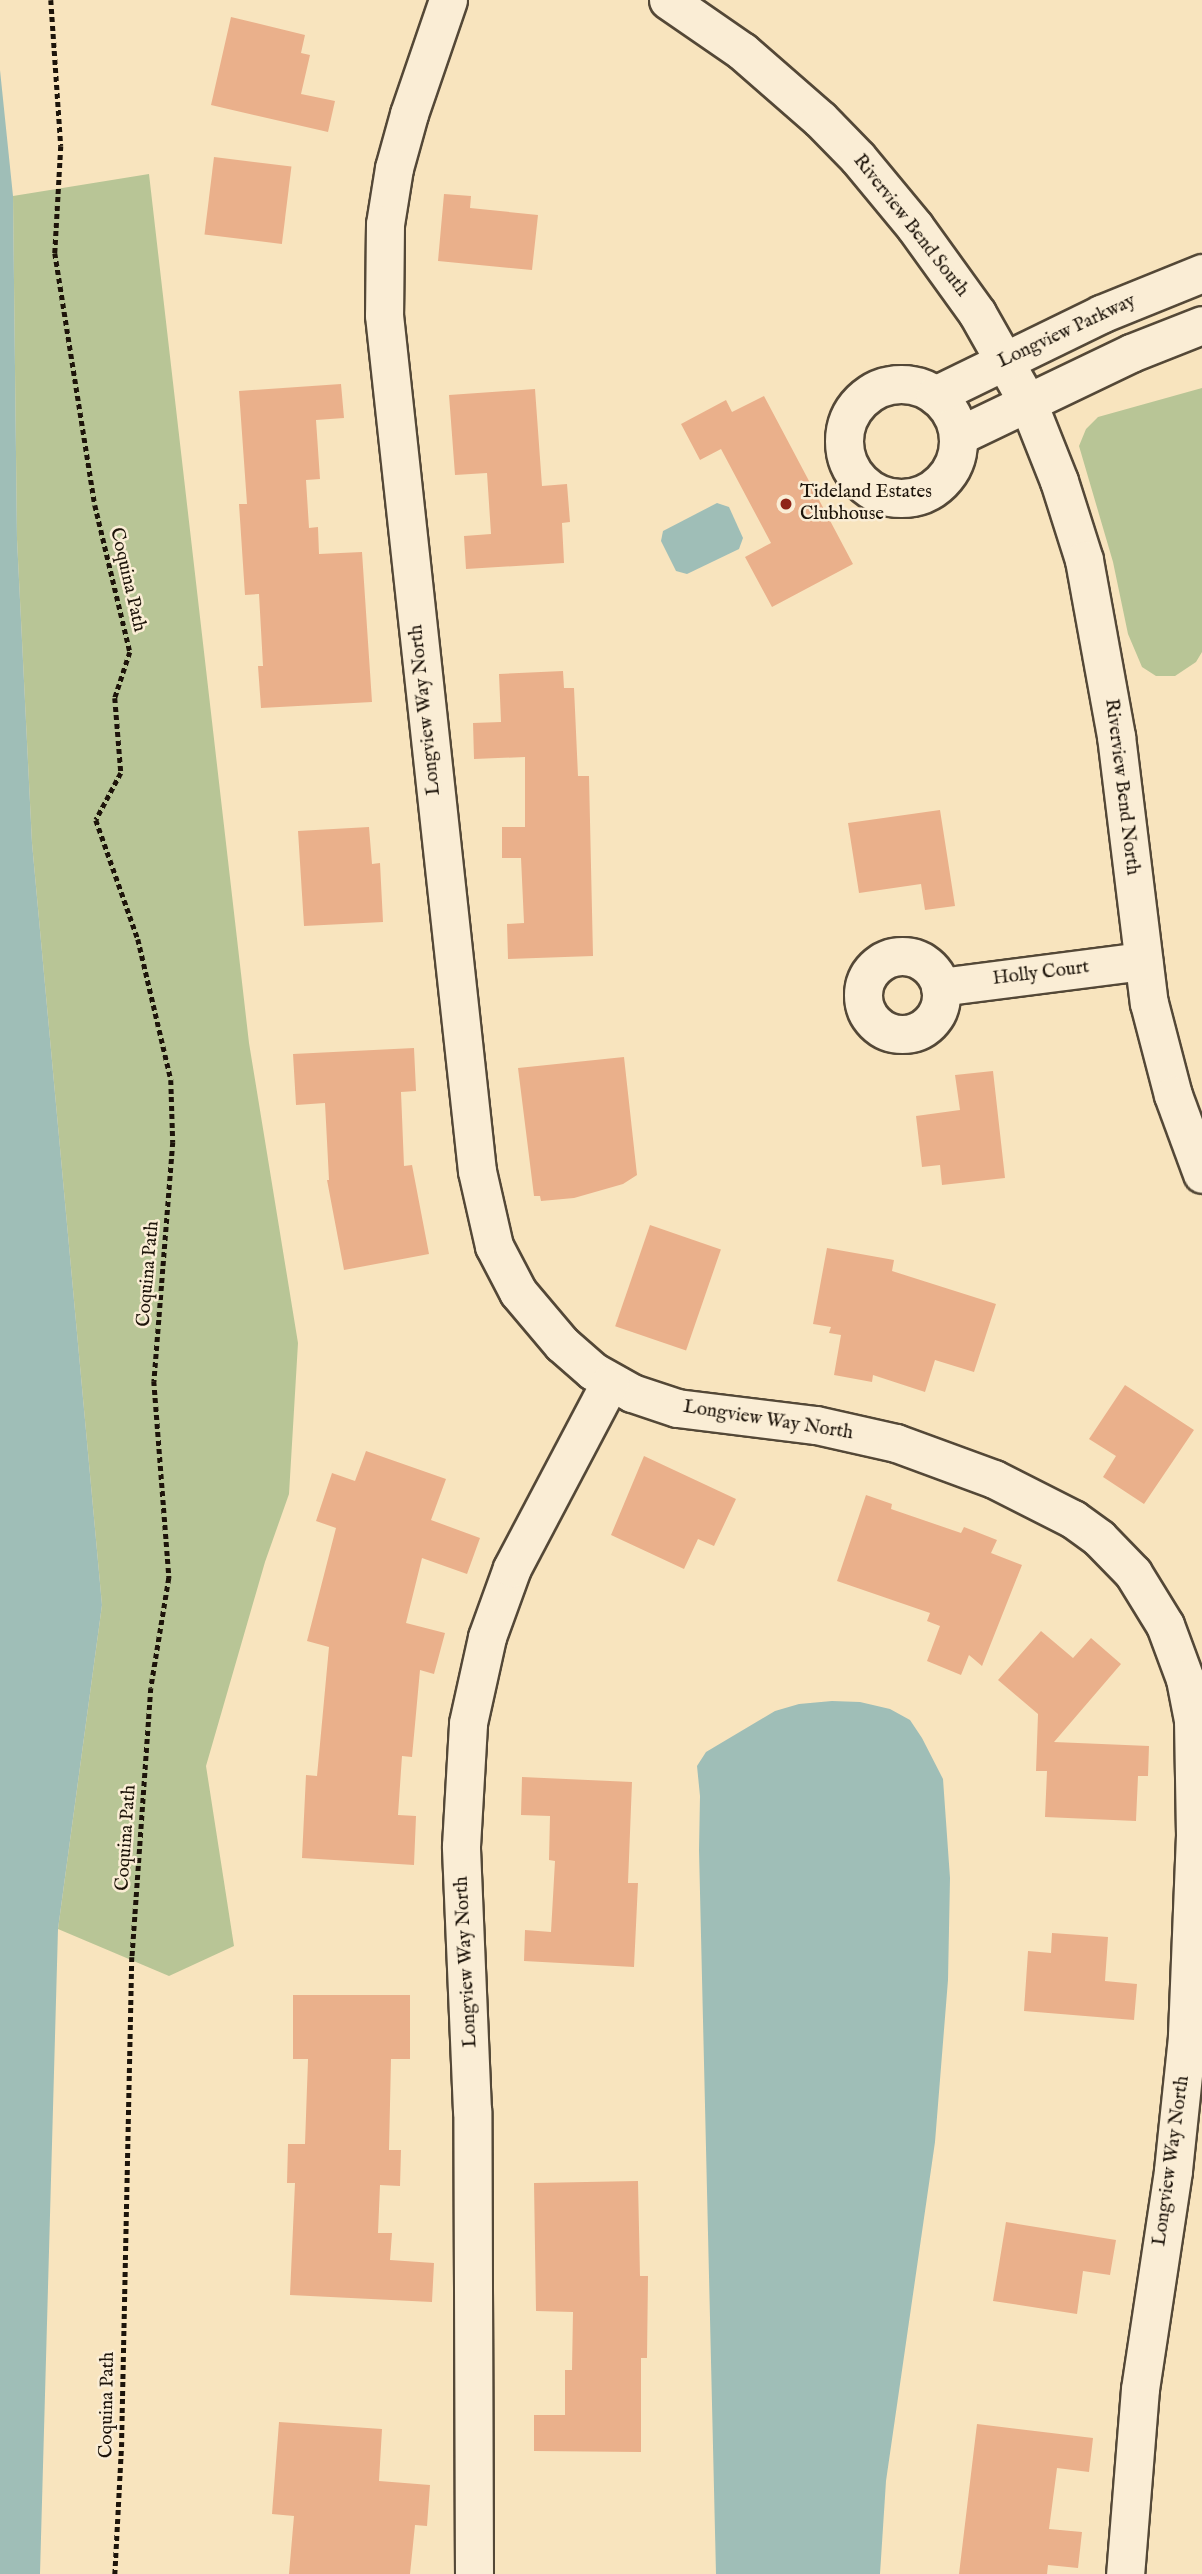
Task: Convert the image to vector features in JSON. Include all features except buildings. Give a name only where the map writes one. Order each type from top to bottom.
[{"type":"street","name":"Longview Way North","points":[[449,0],[398,148],[385,224],[383,286],[390,388],[477,1171],[490,1236],[518,1292],[562,1344],[610,1382],[677,1408],[816,1425],[896,1443],[994,1479],[1073,1518],[1116,1554],[1151,1600],[1178,1654],[1190,1699],[1194,1752],[1193,1933],[1182,2095],[1140,2389],[1125,2574]]},
{"type":"street","name":"Riverview Bend South","points":[[668,0],[760,65],[858,158],[887,190],[944,267],[1005,361],[1028,403]]},
{"type":"street","name":"Longview Parkway","points":[[935,395],[1139,298],[1202,273]]},
{"type":"street","points":[[958,436],[1131,353],[1202,325]]},
{"type":"street","points":[[900,384],[918,387],[935,395],[951,413],[958,436],[954,463],[948,475],[926,493],[909,499],[890,498],[872,492],[857,479],[848,464],[843,446],[845,427],[852,410],[865,396],[881,387],[900,384]]},
{"type":"street","name":"Riverview Bend North","points":[[1028,403],[1075,528],[1092,594],[1116,736],[1149,1003],[1173,1095],[1202,1174]]},
{"type":"street","name":"Holly Court","points":[[940,987],[1143,961]]},
{"type":"street","name":"Longview Way North","points":[[474,2574],[472,2111],[461,1846],[468,1723],[487,1637],[512,1568],[610,1382]]},
{"type":"path","name":"Coquina Path","points":[[51,0],[61,146],[55,253],[95,505],[130,652],[116,698],[121,773],[96,820],[138,939],[171,1080],[173,1142],[154,1381],[169,1578],[151,1688],[132,1956],[122,2442],[115,2574]]},
{"type":"green space","points":[[149,174],[249,1043],[298,1343],[289,1494],[265,1562],[206,1766],[234,1946],[169,1976],[58,1929],[102,1605],[32,843],[17,539],[13,196]]},
{"type":"green space","points":[[1202,388],[1202,652],[1196,662],[1175,676],[1156,676],[1142,667],[1128,634],[1113,562],[1079,446],[1086,429],[1098,417]]},
{"type":"water","points":[[0,70],[13,196],[17,539],[32,843],[102,1605],[58,1929],[40,2574],[0,2574]]},
{"type":"water","points":[[717,503],[729,507],[743,538],[739,549],[687,574],[676,571],[661,541],[663,531]]},
{"type":"water","points":[[860,1702],[890,1709],[910,1720],[922,1738],[943,1779],[950,1878],[948,1980],[935,2142],[886,2481],[880,2574],[716,2574],[699,1850],[700,1796],[697,1766],[706,1752],[775,1711],[799,1704]]},
{"type":"place","name":"Tideland Estates Clubhouse","points":[[786,504]]}]
